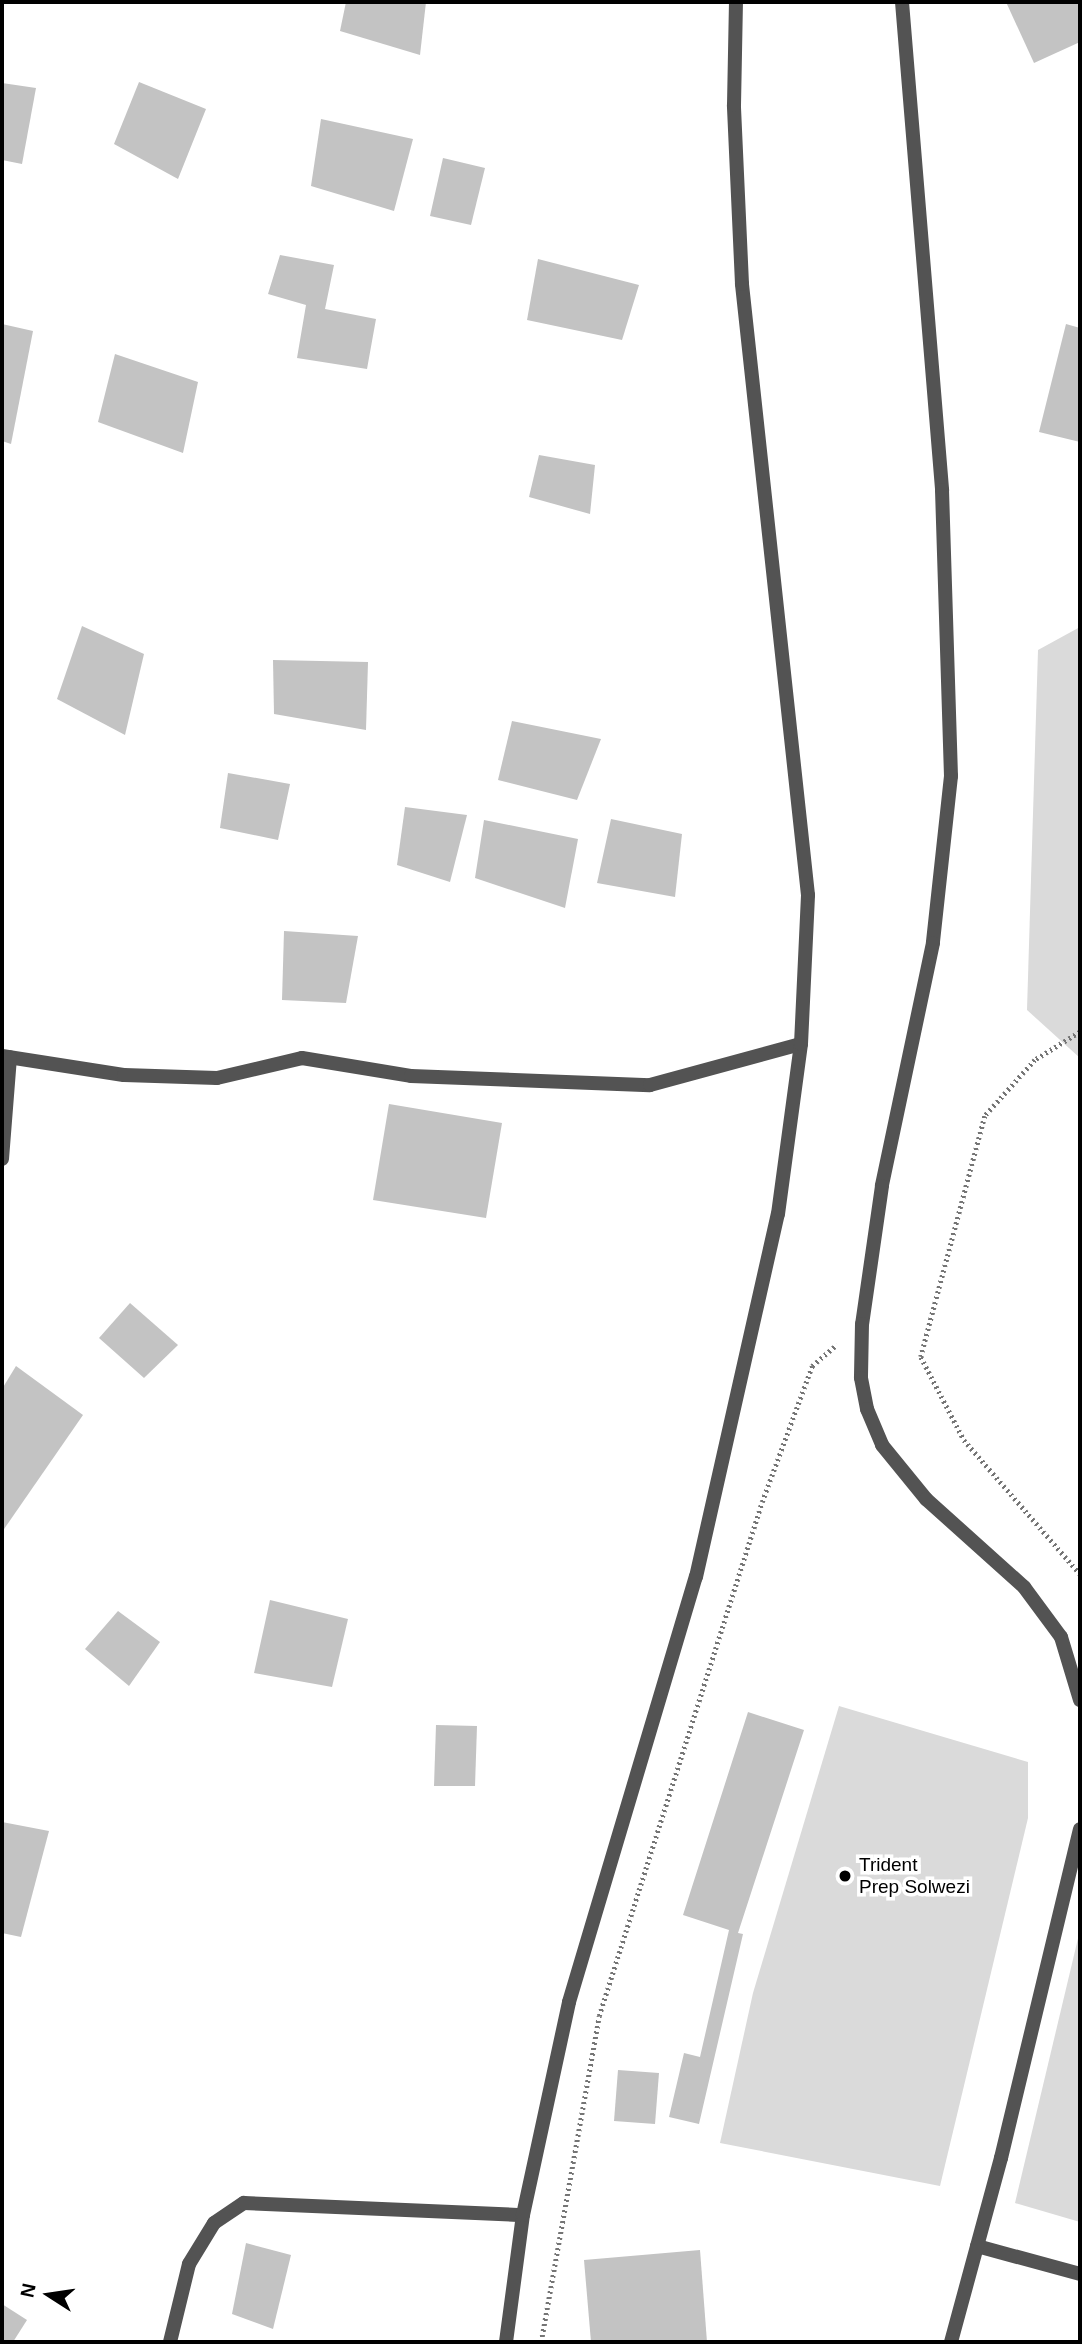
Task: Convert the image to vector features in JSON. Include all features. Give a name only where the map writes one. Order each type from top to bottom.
[{"type":"street","points":[[506,2342],[523,2215],[569,2002],[696,1577],[778,1213],[801,1044],[808,895],[742,284],[734,105],[736,2]]},
{"type":"street","points":[[902,2],[943,490],[951,776],[933,943],[882,1186],[862,1324],[862,1378],[867,1409],[882,1445],[926,1500],[1024,1587],[1062,1637],[1080,1700]]},
{"type":"street","points":[[2,1159],[6,1057],[124,1074],[217,1078],[302,1058],[411,1076],[650,1085],[801,1044]]},
{"type":"street","points":[[951,2342],[1080,1829]]},
{"type":"street","points":[[170,2342],[189,2264],[214,2223],[244,2203],[523,2215]]},
{"type":"street","points":[[977,2246],[1080,2274]]},
{"type":"path","points":[[1080,1032],[1035,1060],[985,1116],[921,1357],[964,1440],[1080,1574]]},
{"type":"path","points":[[541,2342],[599,2016],[675,1772],[762,1502],[812,1366],[862,1324]]},
{"type":"shaded area","points":[[1080,627],[1080,1058],[1027,1010],[1038,650]]},
{"type":"shaded area","points":[[839,1706],[1028,1762],[1028,1818],[940,2186],[720,2143],[753,1993]]},
{"type":"shaded area","points":[[1080,1930],[1080,2222],[1015,2203]]},
{"type":"building","points":[[346,2],[426,2],[420,55],[340,31]]},
{"type":"building","points":[[1006,2],[1080,2],[1080,42],[1034,63]]},
{"type":"building","points":[[139,82],[206,109],[178,179],[114,144]]},
{"type":"building","points":[[2,83],[36,88],[22,164],[2,160]]},
{"type":"building","points":[[321,119],[413,139],[394,211],[311,186]]},
{"type":"building","points":[[443,158],[485,168],[471,225],[430,216]]},
{"type":"building","points":[[280,255],[334,265],[325,309],[376,319],[367,369],[297,358],[306,305],[268,294]]},
{"type":"building","points":[[538,259],[639,285],[622,340],[527,320]]},
{"type":"building","points":[[2,324],[33,331],[11,444],[2,441]]},
{"type":"building","points":[[1066,324],[1080,328],[1080,442],[1039,432]]},
{"type":"building","points":[[115,354],[198,382],[183,453],[98,422]]},
{"type":"building","points":[[539,455],[595,465],[590,514],[529,497]]},
{"type":"building","points":[[82,626],[144,654],[125,735],[57,699]]},
{"type":"building","points":[[273,660],[368,662],[366,730],[274,714]]},
{"type":"building","points":[[512,721],[601,739],[577,800],[498,780]]},
{"type":"building","points":[[228,773],[290,784],[278,840],[220,828]]},
{"type":"building","points":[[405,807],[467,815],[450,882],[397,865]]},
{"type":"building","points":[[611,819],[682,834],[675,897],[597,883]]},
{"type":"building","points":[[484,820],[578,839],[565,908],[475,878]]},
{"type":"building","points":[[284,931],[358,936],[346,1003],[282,1000]]},
{"type":"building","points":[[389,1104],[502,1123],[486,1218],[373,1200]]},
{"type":"building","points":[[130,1303],[178,1345],[144,1378],[99,1338]]},
{"type":"building","points":[[16,1366],[83,1415],[2,1532],[2,1389]]},
{"type":"building","points":[[270,1600],[348,1619],[332,1687],[254,1673]]},
{"type":"building","points":[[118,1611],[160,1642],[129,1686],[85,1649]]},
{"type":"building","points":[[748,1712],[804,1730],[738,1933],[743,1934],[699,2124],[669,2117],[684,2053],[700,2057],[729,1930],[683,1915]]},
{"type":"building","points":[[436,1725],[477,1726],[475,1786],[434,1786]]},
{"type":"building","points":[[2,1822],[49,1831],[21,1937],[2,1933]]},
{"type":"building","points":[[618,2070],[659,2073],[655,2124],[614,2121]]},
{"type":"building","points":[[246,2243],[291,2255],[273,2329],[232,2314]]},
{"type":"building","points":[[700,2250],[707,2342],[591,2342],[584,2260]]},
{"type":"building","points":[[2,2304],[27,2320],[13,2342],[2,2342]]},
{"type":"place","name":"Trident Prep Solwezi","points":[[845,1876]]}]
